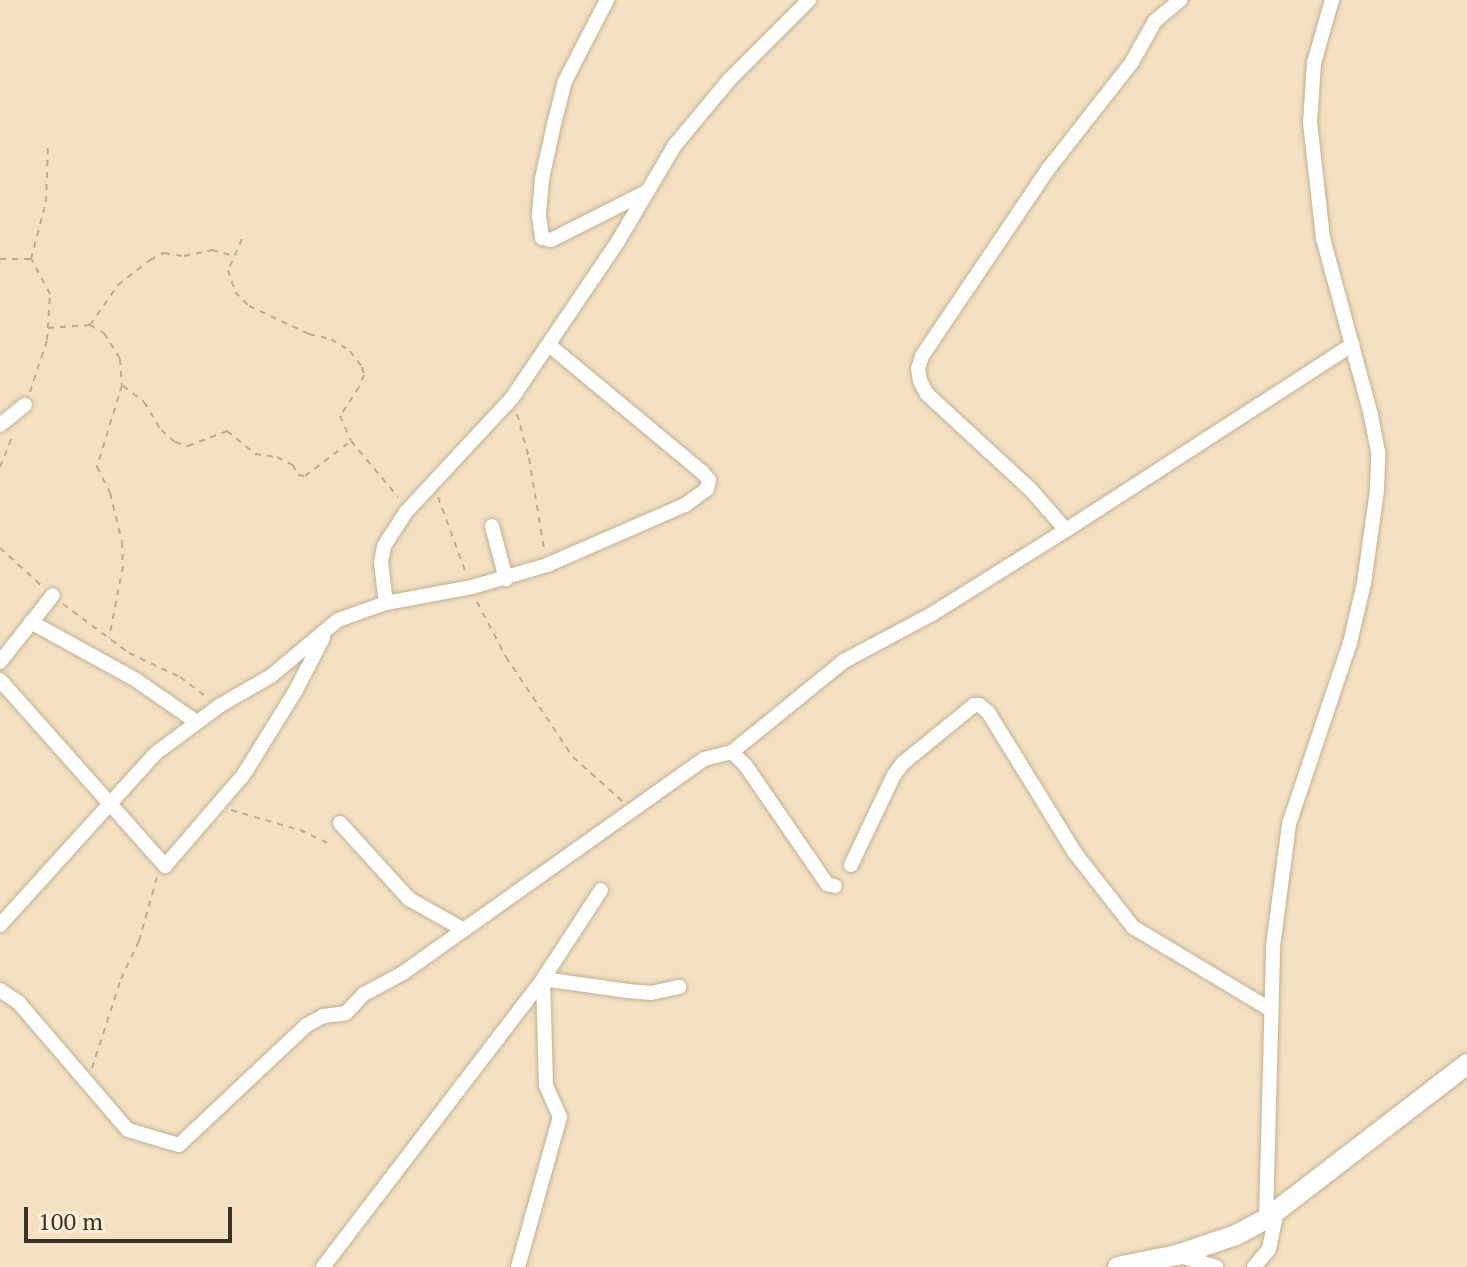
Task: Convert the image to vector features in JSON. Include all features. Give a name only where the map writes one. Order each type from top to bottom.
[{"type":"main road","points":[[1118,1267],[1177,1255],[1236,1235],[1271,1215],[1467,1065]]},
{"type":"street","points":[[607,0],[565,81],[557,109],[542,179],[539,216],[542,238],[551,240],[646,192]]},
{"type":"street","points":[[386,603],[381,562],[384,546],[406,512],[512,398],[550,346],[675,145],[730,79],[809,0]]},
{"type":"street","points":[[1066,530],[1031,490],[927,394],[918,369],[922,356],[1049,168],[1132,62],[1155,21],[1180,0]]},
{"type":"street","points":[[1254,1267],[1269,1249],[1273,946],[1289,824],[1350,643],[1373,531],[1378,452],[1323,238],[1310,123],[1314,63],[1332,0]]},
{"type":"street","points":[[0,990],[19,1003],[128,1130],[179,1145],[307,1025],[323,1016],[346,1013],[364,994],[403,973],[704,759],[732,752],[844,661],[932,614],[1352,345]]},
{"type":"street","points":[[0,925],[156,753],[195,721],[271,676],[325,634],[338,620],[386,603],[506,579],[547,565],[685,505],[707,489],[709,480],[550,346]]},
{"type":"street","points":[[0,425],[25,405]]},
{"type":"street","points":[[492,526],[506,579]]},
{"type":"street","points":[[0,662],[53,595]]},
{"type":"street","points":[[31,622],[136,680],[195,721]]},
{"type":"street","points":[[0,680],[161,865],[169,863],[219,807],[261,747],[325,634]]},
{"type":"street","points":[[851,865],[894,775],[903,763],[974,705],[979,705],[988,712],[1075,853],[1133,927],[1271,1010]]},
{"type":"street","points":[[732,752],[746,766],[827,884],[835,886]]},
{"type":"street","points":[[340,823],[409,899],[464,930]]},
{"type":"street","points":[[323,1267],[543,979],[601,890]]},
{"type":"street","points":[[543,979],[651,993],[679,987]]},
{"type":"street","points":[[518,1267],[560,1117],[546,1085],[543,979]]},
{"type":"street","points":[[1177,1255],[1216,1267]]},
{"type":"path","points":[[0,467],[25,405],[48,328],[50,294],[31,259],[46,202],[48,145]]},
{"type":"path","points":[[242,239],[232,255],[228,270],[235,292],[249,306],[309,334],[331,339],[350,351],[362,367],[359,387],[340,416],[351,441],[386,480],[406,512]]},
{"type":"path","points":[[90,325],[118,285],[164,253],[184,256],[212,250],[232,255]]},
{"type":"path","points":[[0,259],[31,259]]},
{"type":"path","points":[[48,328],[90,325],[104,333],[120,359],[122,385],[97,467],[110,493],[122,542],[123,566],[109,638]]},
{"type":"path","points":[[122,385],[144,402],[161,430],[175,442],[188,446],[227,431],[255,454],[277,457],[293,465],[298,475],[305,476],[351,441]]},
{"type":"path","points":[[512,398],[529,458],[547,565]]},
{"type":"path","points":[[433,480],[482,616],[573,757],[634,810]]},
{"type":"path","points":[[0,548],[53,595],[129,653],[180,677],[219,706]]},
{"type":"path","points":[[219,807],[256,815],[328,843]]},
{"type":"path","points":[[87,1084],[107,1019],[139,941],[161,865]]}]
